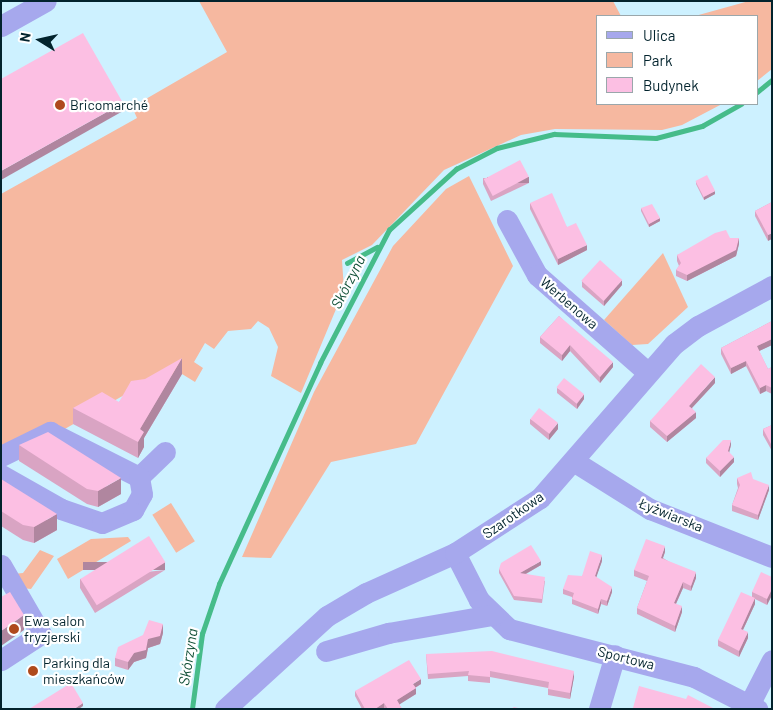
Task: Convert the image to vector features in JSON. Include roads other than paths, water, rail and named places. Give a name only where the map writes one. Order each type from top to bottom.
[{"type":"street","points":[[1,26],[46,1]]},
{"type":"street","name":"Werbenowa","points":[[507,220],[537,275],[647,372]]},
{"type":"street","name":"Szarotkowa","points":[[225,709],[327,616],[366,593],[455,553],[540,498],[576,462],[647,372],[698,326],[772,286]]},
{"type":"street","points":[[1,456],[50,432],[139,477]]},
{"type":"street","points":[[139,477],[165,452]]},
{"type":"street","name":"Łyżwiarska","points":[[576,462],[650,509],[772,557]]},
{"type":"street","points":[[1,474],[61,509],[102,523],[132,510],[142,494],[139,477]]},
{"type":"street","name":"Sportowa","points":[[455,553],[492,615],[509,629],[615,654],[694,678],[754,706]]},
{"type":"street","points":[[1,565],[41,634],[1,660]]},
{"type":"street","points":[[326,652],[388,633],[492,615]]},
{"type":"street","points":[[599,709],[615,654]]},
{"type":"street","points":[[754,706],[772,660]]},
{"type":"waterway","name":"Skórzyna","points":[[758,91],[772,80]]},
{"type":"waterway","name":"Skórzyna","points":[[192,709],[202,634],[219,584],[320,363],[389,230],[456,169],[497,148],[554,134],[656,138],[702,126],[739,105]]},
{"type":"waterway","points":[[347,263],[377,247]]},
{"type":"place","name":"Bricomarché","points":[[60,105]]},
{"type":"place","name":"Ewa salon fryzjerski","points":[[14,629]]},
{"type":"place","name":"Parking dla mieszkańców","points":[[33,671]]}]
